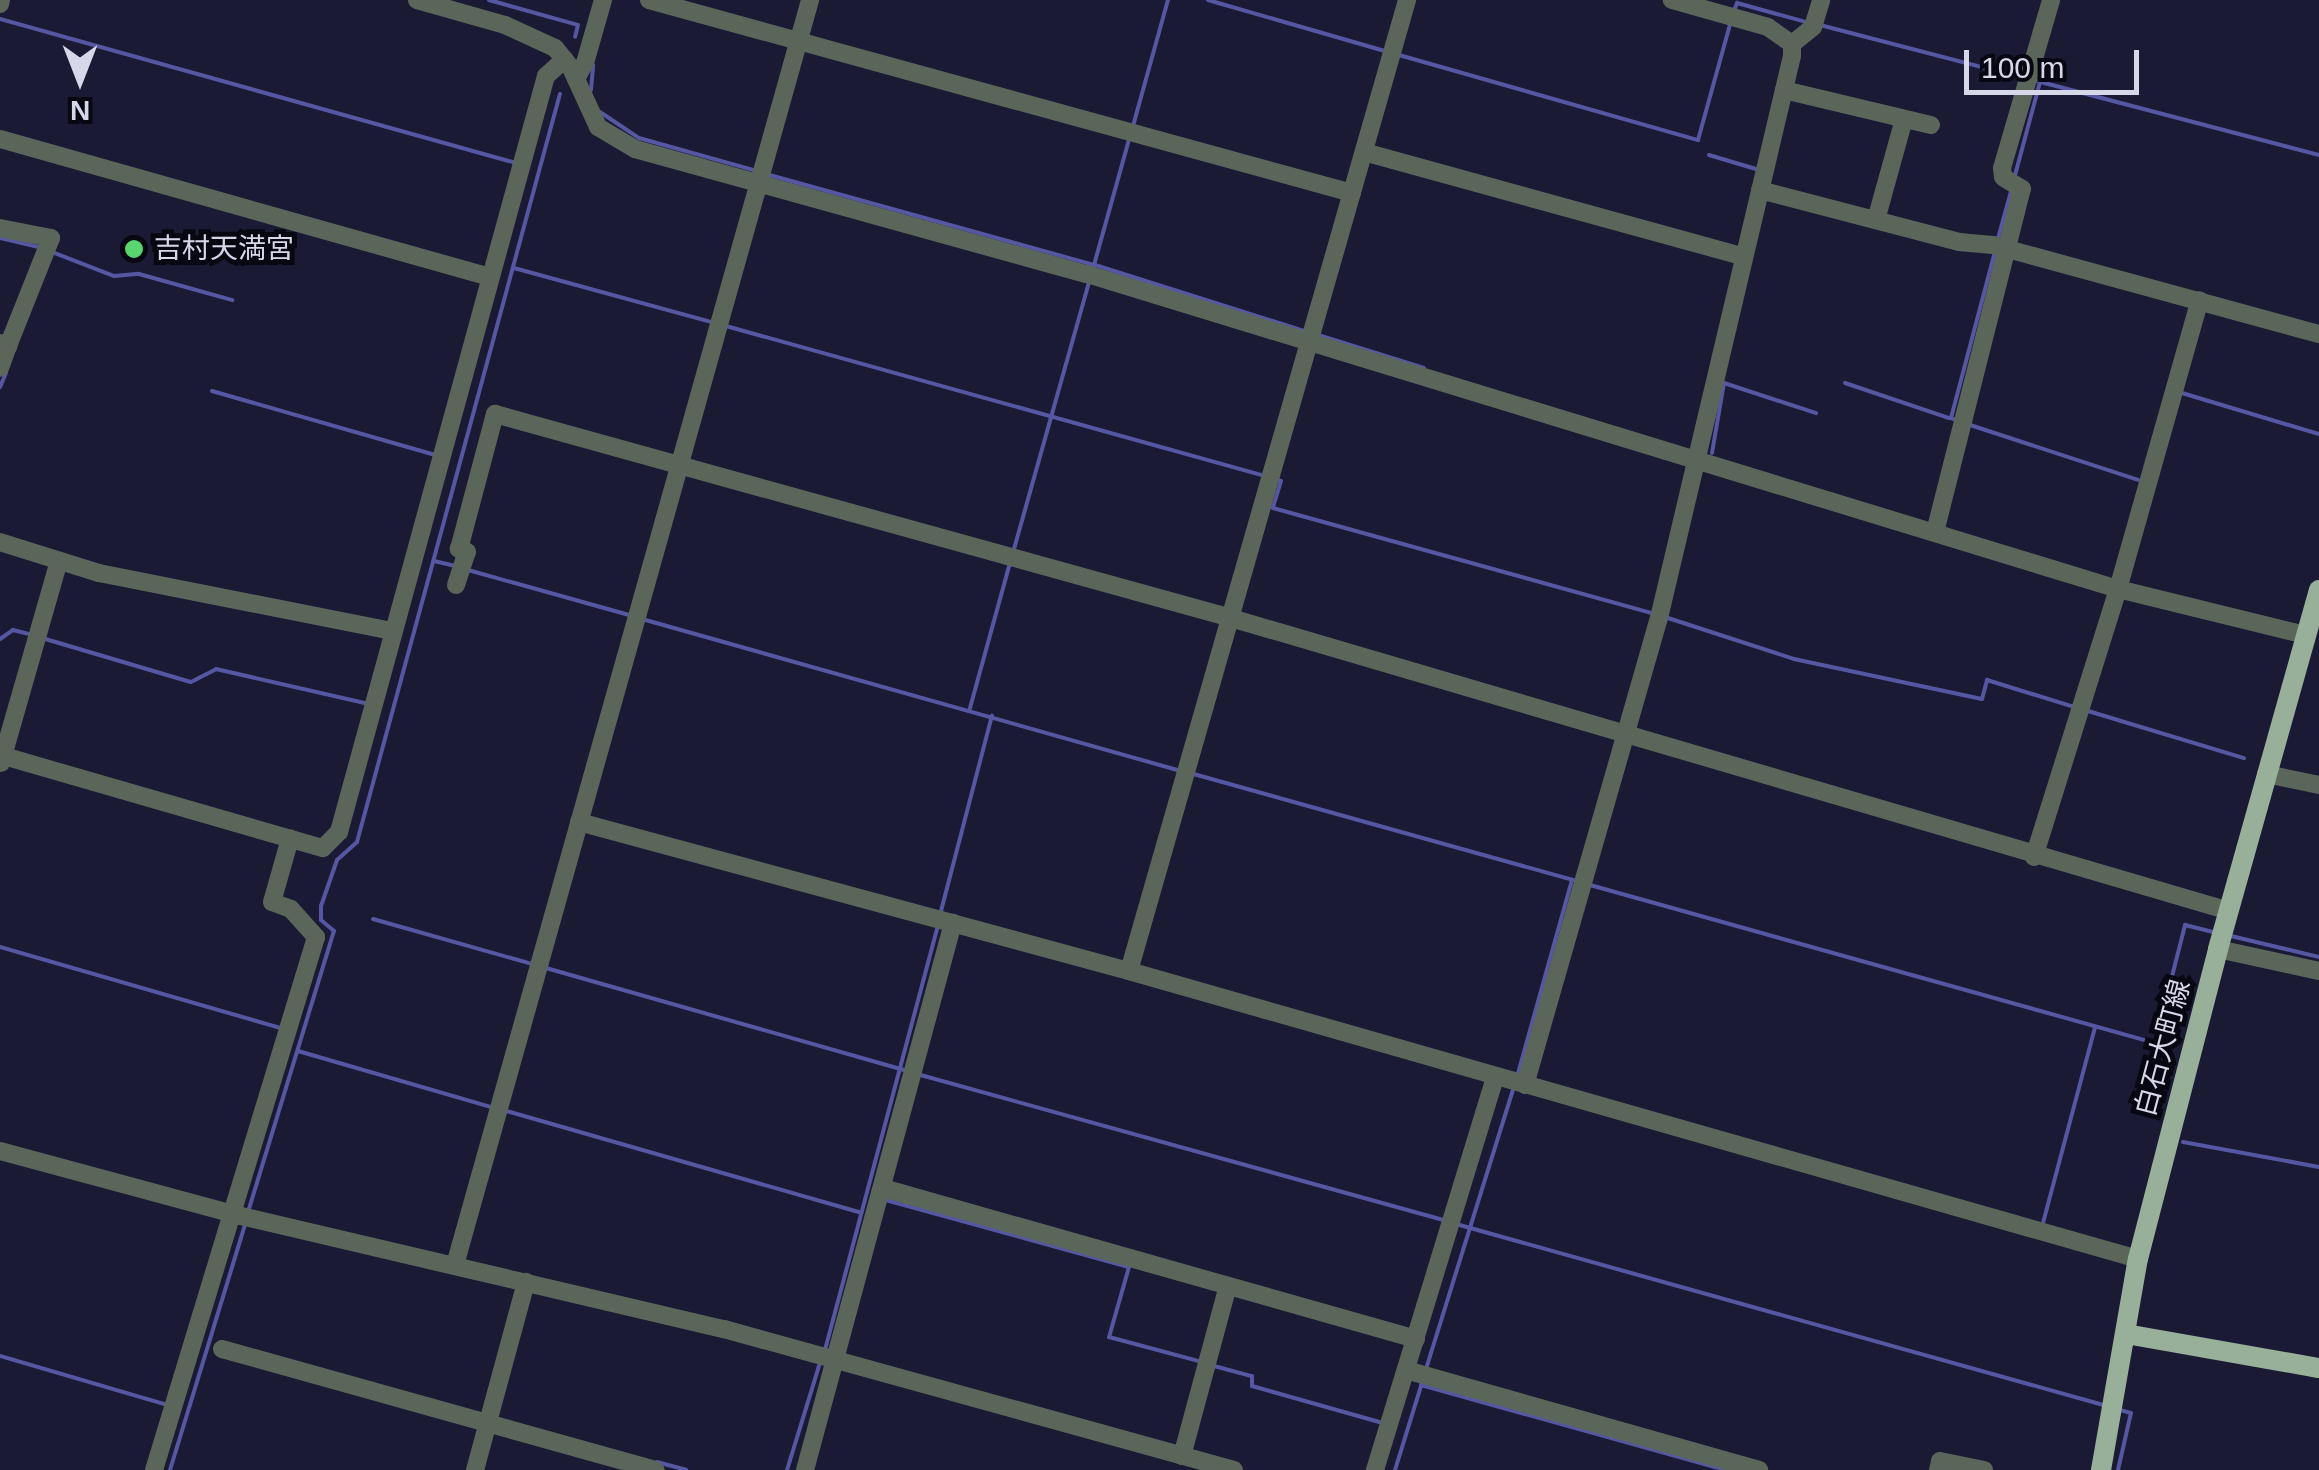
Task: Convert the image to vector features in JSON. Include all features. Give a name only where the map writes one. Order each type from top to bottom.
[{"type":"main road","name":"白石大町線","points":[[2100,1470],[2138,1259],[2223,932],[2319,590]]},
{"type":"main road","points":[[2126,1334],[2319,1368]]},
{"type":"street","points":[[417,0],[533,34],[570,69],[588,113],[613,140],[761,176],[1091,276],[1312,337],[1694,462],[2118,589],[2305,635]]},
{"type":"street","points":[[59,562],[1,759],[323,848],[339,832],[546,76],[585,63],[603,0]]},
{"type":"street","points":[[649,0],[1352,194]]},
{"type":"street","points":[[455,1266],[810,0]]},
{"type":"street","points":[[1129,971],[1407,0]]},
{"type":"street","points":[[1672,0],[1768,27],[1792,44]]},
{"type":"street","points":[[1375,1470],[1389,1425],[1418,1374],[1416,1339],[1451,1222],[1513,1082],[1584,882],[1659,615],[1694,462],[1700,454],[1792,44],[1814,23],[1821,0]]},
{"type":"street","points":[[1934,532],[1963,426],[2000,247],[2022,188],[2002,168],[2052,0]]},
{"type":"street","points":[[1784,90],[1931,126]]},
{"type":"street","points":[[1877,215],[1904,119]]},
{"type":"street","points":[[0,139],[490,277]]},
{"type":"street","points":[[1364,152],[1744,256]]},
{"type":"street","points":[[1762,181],[1944,238],[2000,247],[2319,334]]},
{"type":"street","points":[[0,228],[50,238],[4,344],[0,368]]},
{"type":"street","points":[[2034,857],[2118,589],[2199,304]]},
{"type":"street","points":[[459,575],[467,552],[459,549],[495,414],[1230,618],[2034,857],[2319,972]]},
{"type":"street","points":[[0,542],[59,562],[393,631]]},
{"type":"street","points":[[2266,774],[2319,785]]},
{"type":"street","points":[[579,822],[1129,971],[2138,1259]]},
{"type":"street","points":[[154,1470],[241,1216],[288,1029],[316,937],[290,909],[272,902],[290,839]]},
{"type":"street","points":[[805,1470],[827,1358],[881,1195],[914,1073],[944,921]]},
{"type":"street","points":[[0,1151],[241,1216],[827,1358],[1234,1470]]},
{"type":"street","points":[[881,1195],[1416,1339]]},
{"type":"street","points":[[474,1470],[526,1282]]},
{"type":"street","points":[[1182,1456],[1228,1286]]},
{"type":"street","points":[[222,1349],[489,1418],[654,1470]]},
{"type":"street","points":[[1418,1374],[1759,1470]]},
{"type":"street","points":[[1938,1470],[1940,1461],[1984,1470]]},
{"type":"waterway","points":[[489,0],[578,25],[575,37]]},
{"type":"waterway","points":[[1133,126],[1168,0]]},
{"type":"waterway","points":[[1208,0],[1385,51]]},
{"type":"waterway","points":[[1734,11],[1737,3],[1806,22]]},
{"type":"waterway","points":[[0,19],[516,163]]},
{"type":"waterway","points":[[1399,55],[1698,140],[1730,25]]},
{"type":"waterway","points":[[1820,25],[2024,78]]},
{"type":"waterway","points":[[591,90],[593,65]]},
{"type":"waterway","points":[[2033,80],[2319,155]]},
{"type":"waterway","points":[[2014,179],[2040,82]]},
{"type":"waterway","points":[[248,1212],[334,931],[321,920],[321,906],[337,860],[357,842],[560,94]]},
{"type":"waterway","points":[[600,112],[639,138],[757,171]]},
{"type":"waterway","points":[[1094,265],[1129,140]]},
{"type":"waterway","points":[[1709,155],[1756,169]]},
{"type":"waterway","points":[[766,174],[1095,265],[1304,331]]},
{"type":"waterway","points":[[1997,242],[2012,188]]},
{"type":"waterway","points":[[0,238],[43,248]]},
{"type":"waterway","points":[[1958,421],[1951,418],[1995,251]]},
{"type":"waterway","points":[[52,252],[114,276],[139,274],[232,300]]},
{"type":"waterway","points":[[514,268],[712,322]]},
{"type":"waterway","points":[[1014,549],[1090,279]]},
{"type":"waterway","points":[[726,326],[1265,476]]},
{"type":"waterway","points":[[1318,335],[1424,368]]},
{"type":"waterway","points":[[0,387],[6,373]]},
{"type":"waterway","points":[[1712,453],[1724,383],[1816,413]]},
{"type":"waterway","points":[[1845,383],[1949,418]]},
{"type":"waterway","points":[[212,391],[438,456]]},
{"type":"waterway","points":[[2182,393],[2319,434]]},
{"type":"waterway","points":[[1967,424],[2138,480]]},
{"type":"waterway","points":[[1275,479],[1281,481],[1273,508],[1654,614]]},
{"type":"waterway","points":[[434,561],[455,566]]},
{"type":"waterway","points":[[970,708],[1010,563]]},
{"type":"waterway","points":[[468,570],[633,616]]},
{"type":"waterway","points":[[1668,618],[1794,659],[1982,699],[1987,680],[2074,707]]},
{"type":"waterway","points":[[642,619],[1181,771]]},
{"type":"waterway","points":[[0,639],[13,630],[33,635]]},
{"type":"waterway","points":[[42,638],[191,682],[216,669],[369,704]]},
{"type":"waterway","points":[[2088,711],[2244,758]]},
{"type":"waterway","points":[[940,915],[992,716]]},
{"type":"waterway","points":[[1190,773],[1576,881]]},
{"type":"waterway","points":[[1517,1077],[1572,880]]},
{"type":"waterway","points":[[1590,885],[2155,1043],[2185,925],[2217,933]]},
{"type":"waterway","points":[[373,919],[532,964]]},
{"type":"waterway","points":[[825,1350],[938,924]]},
{"type":"waterway","points":[[2231,936],[2319,957]]},
{"type":"waterway","points":[[0,947],[284,1029]]},
{"type":"waterway","points":[[546,968],[907,1071]]},
{"type":"waterway","points":[[2043,1223],[2095,1027]]},
{"type":"waterway","points":[[298,1051],[494,1108]]},
{"type":"waterway","points":[[917,1074],[1447,1221]]},
{"type":"waterway","points":[[1426,1369],[1514,1087]]},
{"type":"waterway","points":[[503,1110],[859,1212]]},
{"type":"waterway","points":[[2183,1142],[2319,1167]]},
{"type":"waterway","points":[[882,1199],[1129,1267],[1109,1337],[1202,1362]]},
{"type":"waterway","points":[[170,1470],[246,1221]]},
{"type":"waterway","points":[[1456,1224],[2107,1406]]},
{"type":"waterway","points":[[0,1356],[168,1405]]},
{"type":"waterway","points":[[787,1470],[820,1363]]},
{"type":"waterway","points":[[1214,1366],[1252,1376],[1252,1386],[1383,1423]]},
{"type":"waterway","points":[[1395,1470],[1422,1383]]},
{"type":"waterway","points":[[1421,1385],[1725,1470]]},
{"type":"waterway","points":[[2118,1470],[2131,1413],[2120,1410]]},
{"type":"waterway","points":[[657,1462],[686,1470]]},
{"type":"place","name":"吉村天満宮","points":[[134,249]]}]
